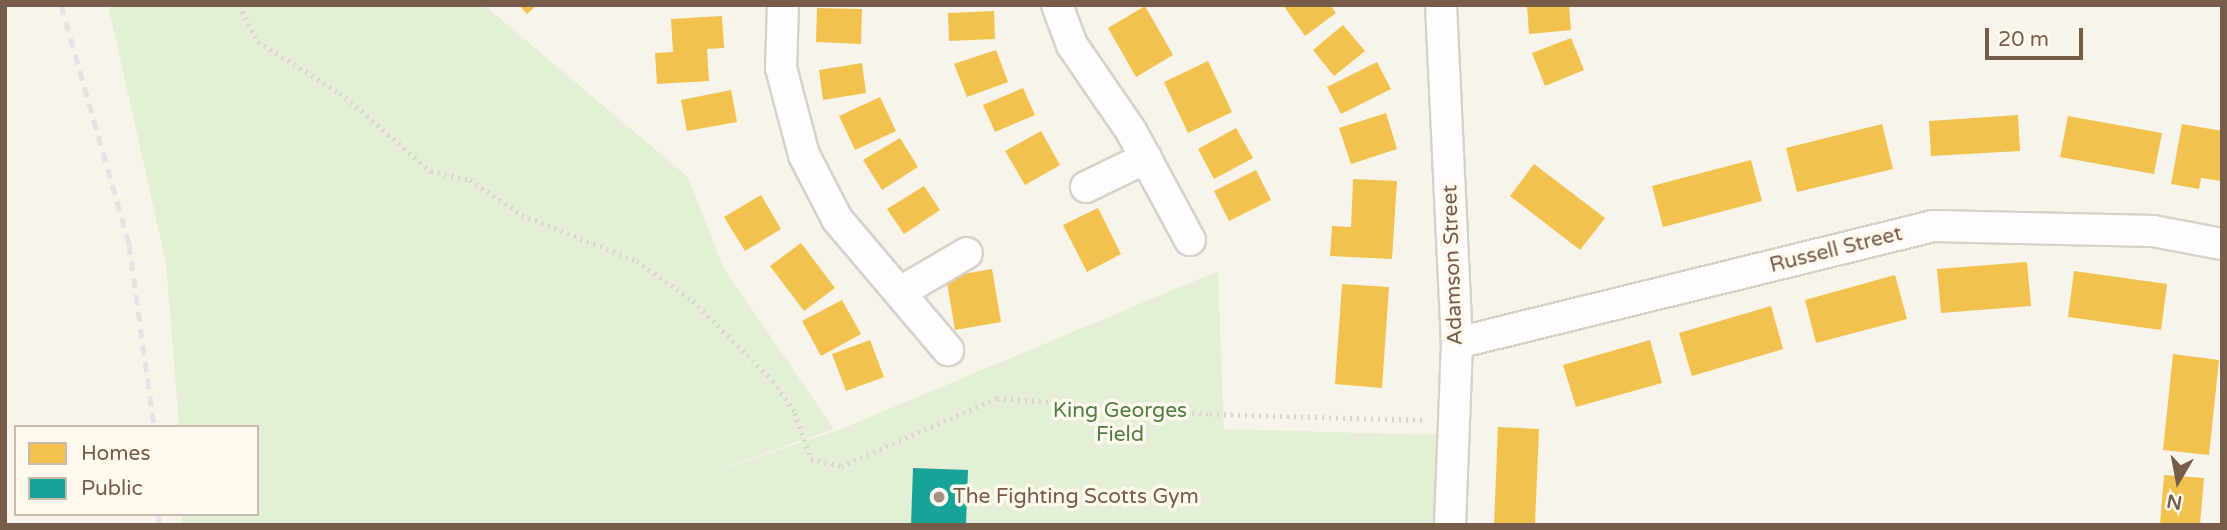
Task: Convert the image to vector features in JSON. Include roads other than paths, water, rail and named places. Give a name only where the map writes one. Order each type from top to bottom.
[{"type":"street","points":[[783,5],[781,68],[804,155],[837,219],[902,291],[948,350]]},
{"type":"street","points":[[1057,5],[1072,45],[1146,158],[1190,240]]},
{"type":"street","name":"Adamson Street","points":[[1441,5],[1457,343],[1450,525]]},
{"type":"street","points":[[1086,187],[1146,158]]},
{"type":"street","name":"Russell Street","points":[[1457,343],[1933,226],[2153,231],[2222,244]]},
{"type":"street","points":[[902,291],[967,253]]},
{"type":"railway","points":[[61,5],[129,244],[154,425]]},
{"type":"railway","points":[[159,516],[159,525]]},
{"type":"place","name":"The Fighting Scotts Gym","points":[[939,497]]},
{"type":"park label","name":"King Georges Field","points":[[1120,423]]}]
